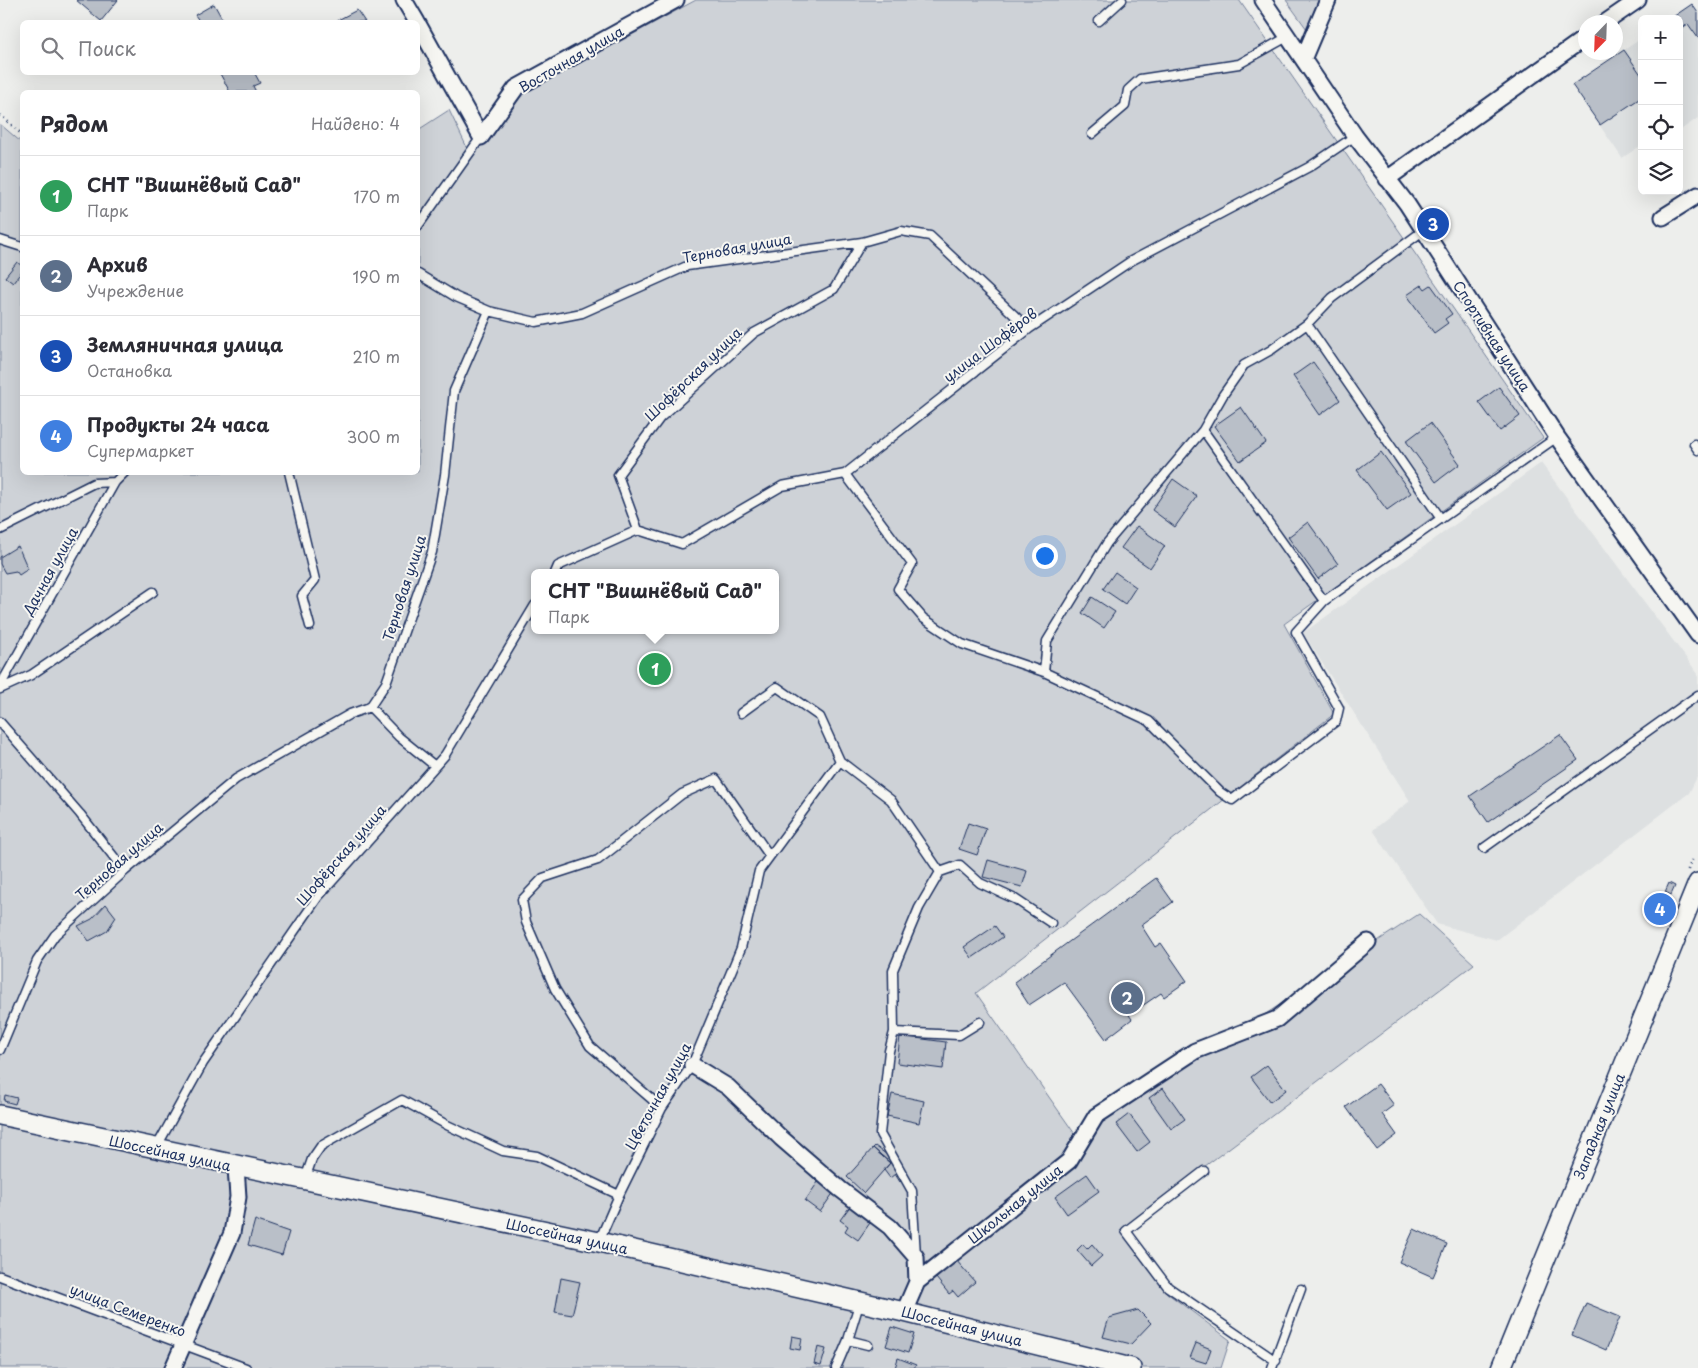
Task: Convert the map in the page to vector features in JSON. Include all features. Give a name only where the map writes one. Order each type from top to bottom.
[{"type":"street","points":[[404,0],[415,20]]},
{"type":"street","name":"Восточная улица","points":[[481,137],[516,88],[676,0]]},
{"type":"street","name":"Спортивная улица","points":[[1264,0],[1304,57],[1355,136],[1424,230],[1557,437],[1698,635]]},
{"type":"street","points":[[1304,57],[1328,0]]},
{"type":"street","points":[[1616,15],[1638,0]]},
{"type":"street","points":[[420,28],[481,137]]},
{"type":"street","points":[[1388,179],[1578,43]]},
{"type":"street","points":[[1662,217],[1698,195]]},
{"type":"street","name":"Западная улица","points":[[1501,1368],[1698,883]]},
{"type":"street","name":"Школьная улица","points":[[918,1282],[1069,1161],[1096,1116],[1195,1051],[1277,1019],[1368,942]]},
{"type":"street","points":[[692,1065],[728,1087],[781,1138],[840,1189],[890,1227],[916,1257],[918,1282],[904,1312]]},
{"type":"street","name":"Шоссейная улица","points":[[0,1115],[155,1150],[599,1242],[904,1312],[1110,1366],[1131,1368]]},
{"type":"street","points":[[173,1368],[232,1233],[238,1197],[236,1167]]},
{"type":"lane","points":[[1099,21],[1122,0]]},
{"type":"lane","points":[[1092,134],[1125,106],[1128,90],[1140,79],[1239,64],[1289,36]]},
{"type":"lane","name":"улица Шофёров","points":[[638,530],[682,544],[782,486],[845,474],[1029,329],[1131,261],[1309,167],[1355,136]]},
{"type":"lane","points":[[420,223],[481,137]]},
{"type":"lane","points":[[1044,672],[1047,641],[1107,543],[1202,430],[1244,365],[1271,350],[1307,324],[1332,298],[1424,230]]},
{"type":"lane","name":"Терновая улица","points":[[0,1050],[44,948],[125,871],[236,779],[350,714],[370,707],[386,682],[432,552],[445,476],[454,391],[489,311],[536,322],[582,314],[687,266],[862,242],[901,231],[930,236],[1029,329]]},
{"type":"lane","points":[[0,240],[20,246]]},
{"type":"lane","name":"Шофёрская улица","points":[[638,530],[618,475],[660,418],[754,333],[834,289],[862,242]]},
{"type":"lane","points":[[420,275],[456,297],[489,311]]},
{"type":"lane","points":[[1307,324],[1441,519]]},
{"type":"lane","points":[[1202,430],[1324,601]]},
{"type":"lane","points":[[845,474],[912,564],[898,589],[923,618],[962,644],[1044,672],[1149,721],[1220,792],[1232,800],[1336,721],[1339,708],[1296,632],[1324,601],[1557,437]]},
{"type":"lane","name":"Дачная улица","points":[[0,687],[115,482],[122,475]]},
{"type":"lane","points":[[289,475],[315,580],[302,596],[310,626]]},
{"type":"lane","points":[[0,530],[94,483],[115,482]]},
{"type":"lane","points":[[557,569],[558,566],[638,530]]},
{"type":"lane","name":"Дачная улица","points":[[0,687],[31,675],[153,592]]},
{"type":"lane","name":"Шофёрская улица","points":[[155,1150],[203,1063],[318,897],[435,766],[450,746],[531,612]]},
{"type":"lane","points":[[741,713],[777,687],[820,717],[840,761],[891,800],[940,872]]},
{"type":"lane","points":[[1484,848],[1698,695]]},
{"type":"lane","points":[[370,707],[399,737],[435,766]]},
{"type":"lane","points":[[0,722],[80,814],[125,871]]},
{"type":"lane","name":"Цветочная улица","points":[[599,1242],[619,1195],[662,1108],[692,1065],[740,948],[759,871],[840,761]]},
{"type":"lane","points":[[662,1108],[590,1046],[555,989],[526,922],[522,900],[543,878],[598,860],[682,794],[716,779],[769,855]]},
{"type":"lane","points":[[916,1257],[912,1192],[880,1134],[889,1051],[894,1032],[893,970],[919,908],[940,872],[960,865],[980,884],[1015,899],[1051,923]]},
{"type":"lane","points":[[894,1032],[959,1035],[980,1022]]},
{"type":"lane","points":[[304,1181],[312,1159],[321,1146],[402,1100],[447,1125],[503,1151],[537,1156],[619,1195]]},
{"type":"lane","points":[[1204,1171],[1126,1231],[1168,1287],[1274,1365],[1302,1289]]},
{"type":"lane","name":"улица Семеренко","points":[[0,1276],[246,1368]]},
{"type":"lane","points":[[836,1368],[848,1340],[860,1302]]},
{"type":"lane","points":[[848,1340],[868,1345]]},
{"type":"path","points":[[0,115],[20,132]]},
{"type":"shaded area","points":[[696,0],[1239,0],[1543,438],[1284,624],[1334,714],[976,993],[1077,1137],[1419,914],[1474,964],[1120,1230],[1167,1293],[1230,1340],[1221,1368],[0,1368],[0,124],[20,141],[20,475],[420,475],[420,129],[449,110],[471,156],[523,94]]},
{"type":"shaded area","points":[[1286,0],[1323,0],[1309,32]]},
{"type":"shaded area","points":[[1692,4],[1698,13],[1698,118],[1683,128],[1683,15],[1676,15]]},
{"type":"shaded area","points":[[1638,41],[1638,147],[1622,158],[1572,85],[1609,60],[1623,60],[1623,51]]},
{"type":"shaded area","points":[[1541,463],[1698,674],[1698,775],[1689,793],[1497,940],[1437,924],[1373,830],[1410,801],[1303,633]]},
{"type":"building","points":[[76,0],[118,0],[100,20]]},
{"type":"building","points":[[214,4],[223,20],[199,20],[195,15]]},
{"type":"building","points":[[1692,4],[1698,13],[1698,38],[1688,24],[1683,27],[1683,15],[1676,15]]},
{"type":"building","points":[[357,10],[364,20],[338,20]]},
{"type":"building","points":[[1623,51],[1638,70],[1638,100],[1600,125],[1572,85],[1609,60],[1623,60]]},
{"type":"building","points":[[221,75],[256,75],[260,83],[253,86],[255,90],[229,90]]},
{"type":"building","points":[[17,262],[20,264],[20,274],[13,283],[5,277]]},
{"type":"building","points":[[1422,285],[1425,289],[1431,285],[1452,314],[1445,319],[1448,323],[1434,333],[1407,295]]},
{"type":"building","points":[[1313,362],[1340,400],[1320,415],[1293,376]]},
{"type":"building","points":[[1499,387],[1520,416],[1500,431],[1479,402]]},
{"type":"building","points":[[1241,407],[1266,443],[1240,461],[1214,426]]},
{"type":"building","points":[[1430,423],[1460,464],[1436,482],[1406,441]]},
{"type":"building","points":[[1381,452],[1411,493],[1387,510],[1357,470]]},
{"type":"building","points":[[1173,479],[1197,496],[1175,527],[1152,510]]},
{"type":"building","points":[[1308,522],[1338,564],[1318,579],[1288,537]]},
{"type":"building","points":[[1137,526],[1165,546],[1150,568],[1121,548]]},
{"type":"building","points":[[18,546],[28,569],[19,575],[16,571],[5,573],[0,564],[0,557]]},
{"type":"building","points":[[1115,572],[1136,587],[1125,604],[1103,589]]},
{"type":"building","points":[[1092,597],[1115,612],[1104,628],[1082,613]]},
{"type":"building","points":[[1560,735],[1578,760],[1488,822],[1470,796]]},
{"type":"building","points":[[968,823],[986,829],[977,855],[959,849]]},
{"type":"building","points":[[988,860],[1027,871],[1022,887],[983,877]]},
{"type":"building","points":[[1156,878],[1173,902],[1141,925],[1155,947],[1161,943],[1187,981],[1164,997],[1161,993],[1129,1015],[1132,1019],[1106,1039],[1064,982],[1029,1005],[1014,982]]},
{"type":"building","points":[[1669,883],[1675,886],[1671,895],[1665,892]]},
{"type":"building","points":[[1655,895],[1673,904],[1664,923],[1646,915]]},
{"type":"building","points":[[106,904],[116,917],[107,931],[89,941],[78,926],[92,919]]},
{"type":"building","points":[[995,926],[1003,937],[972,958],[964,947]]},
{"type":"building","points":[[900,1036],[946,1042],[943,1069],[897,1063]]},
{"type":"building","points":[[1267,1065],[1286,1090],[1270,1102],[1251,1077]]},
{"type":"building","points":[[1378,1084],[1394,1105],[1382,1114],[1397,1135],[1377,1150],[1346,1107]]},
{"type":"building","points":[[1163,1088],[1185,1119],[1171,1129],[1149,1098]]},
{"type":"building","points":[[892,1094],[924,1101],[919,1123],[887,1116]]},
{"type":"building","points":[[5,1095],[17,1098],[15,1104],[4,1101]]},
{"type":"building","points":[[1129,1114],[1150,1142],[1137,1152],[1116,1124]]},
{"type":"building","points":[[875,1146],[894,1160],[904,1177],[900,1182],[895,1174],[890,1178],[884,1170],[890,1163],[873,1148]]},
{"type":"building","points":[[873,1148],[890,1163],[864,1193],[847,1177]]},
{"type":"building","points":[[1087,1174],[1099,1191],[1067,1214],[1055,1197]]},
{"type":"building","points":[[818,1182],[834,1192],[820,1212],[805,1201]]},
{"type":"building","points":[[851,1205],[872,1220],[858,1240],[845,1231],[848,1226],[840,1220]]},
{"type":"building","points":[[255,1220],[289,1232],[282,1255],[248,1245]]},
{"type":"building","points":[[1414,1229],[1447,1244],[1433,1277],[1399,1262]]},
{"type":"building","points":[[1083,1244],[1087,1249],[1092,1244],[1102,1256],[1091,1266],[1077,1250]]},
{"type":"building","points":[[956,1260],[975,1282],[958,1297],[953,1291],[949,1294],[936,1278]]},
{"type":"building","points":[[561,1278],[580,1282],[572,1315],[555,1312]]},
{"type":"building","points":[[1586,1303],[1620,1317],[1606,1350],[1572,1335]]},
{"type":"building","points":[[1138,1310],[1151,1323],[1131,1344],[1103,1337],[1109,1318]]},
{"type":"building","points":[[892,1327],[914,1334],[908,1353],[886,1346]]},
{"type":"building","points":[[792,1336],[802,1338],[800,1350],[790,1348]]},
{"type":"building","points":[[1196,1343],[1211,1349],[1206,1363],[1190,1358]]},
{"type":"building","points":[[818,1347],[826,1349],[821,1366],[814,1364]]},
{"type":"building","points":[[898,1358],[916,1365],[914,1368],[895,1368]]},
{"type":"place","name":"Земляничная улица","points":[[1433,224]]},
{"type":"place","name":"СНТ \"Вишнёвый Сад\"","points":[[655,669]]},
{"type":"place","name":"Продукты 24 часа","points":[[1660,909]]},
{"type":"place","name":"Архив","points":[[1127,998]]}]
